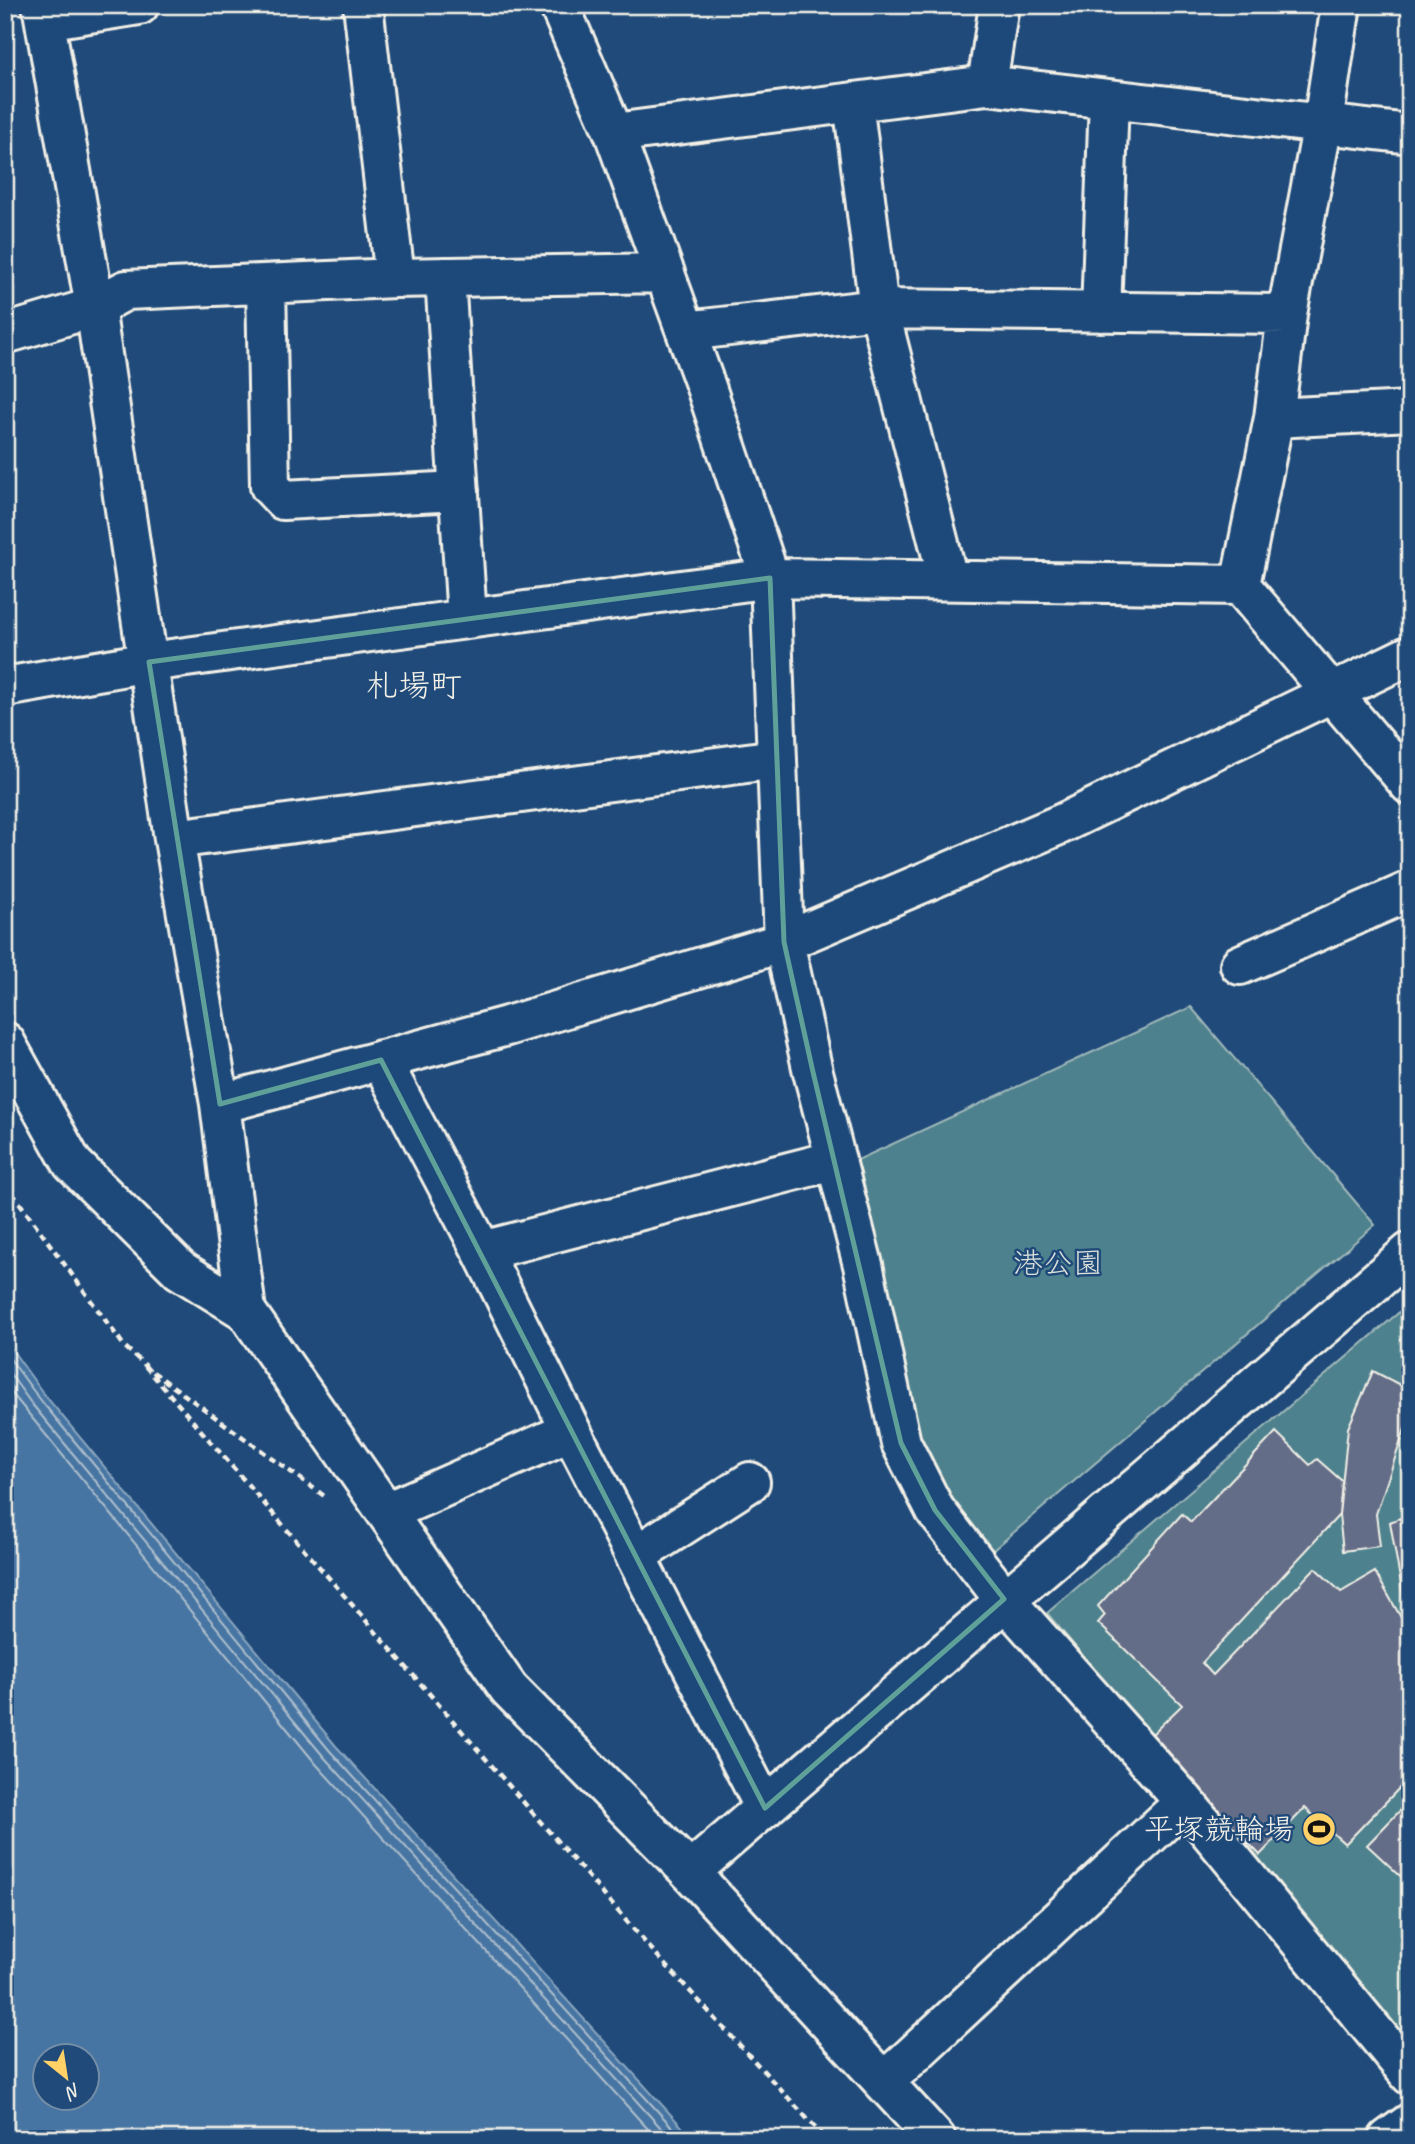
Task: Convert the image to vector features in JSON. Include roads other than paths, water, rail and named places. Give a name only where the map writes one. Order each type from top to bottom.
[{"type":"street","points":[[139,5],[43,12],[95,307],[174,839],[220,1104],[246,1311]]},
{"type":"street","points":[[363,5],[395,278]]},
{"type":"street","points":[[559,5],[614,133],[686,331],[770,578],[784,942],[863,1265],[901,1444],[935,1510],[1004,1599],[1185,1802],[1410,2074]]},
{"type":"street","points":[[987,85],[999,5]]},
{"type":"street","points":[[1240,585],[1274,418],[1287,314],[1323,123],[1341,5]]},
{"type":"street","points":[[614,133],[987,85],[1410,134]]},
{"type":"street","points":[[1101,312],[1109,99]]},
{"type":"street","points":[[853,102],[879,309],[948,579]]},
{"type":"street","points":[[5,334],[95,307],[126,290],[395,278],[665,273]]},
{"type":"street","points":[[445,277],[467,619]]},
{"type":"street","points":[[266,284],[270,486],[283,500],[459,491]]},
{"type":"street","points":[[686,331],[879,309],[1287,314]]},
{"type":"street","points":[[1274,418],[1410,411]]},
{"type":"street","points":[[5,687],[149,662],[770,578],[1240,585],[1410,785]]},
{"type":"street","points":[[220,1104],[507,1026],[784,942],[1061,824],[1410,655]]},
{"type":"street","points":[[174,839],[778,759]]},
{"type":"street","points":[[1240,965],[1410,891]]},
{"type":"street","points":[[5,1042],[72,1163],[180,1270],[246,1311],[509,1689],[690,1872],[936,2139]]},
{"type":"street","points":[[381,1060],[482,1251],[570,1431],[765,1808]]},
{"type":"street","points":[[482,1251],[836,1160]]},
{"type":"street","points":[[690,1872],[1410,1252]]},
{"type":"street","points":[[387,1512],[570,1431]]},
{"type":"street","points":[[635,1556],[750,1482]]},
{"type":"street","points":[[885,2081],[1185,1802]]},
{"type":"street","points":[[1388,2139],[1410,2123]]},
{"type":"water","points":[[5,1340],[43,1393],[336,1746],[693,2139],[5,2139]]},
{"type":"place","name":"平塚競輪場","points":[[1319,1829]]},
{"type":"district","name":"札場町","points":[[414,685]]},
{"type":"park label","name":"港公園","points":[[1058,1263]]}]
